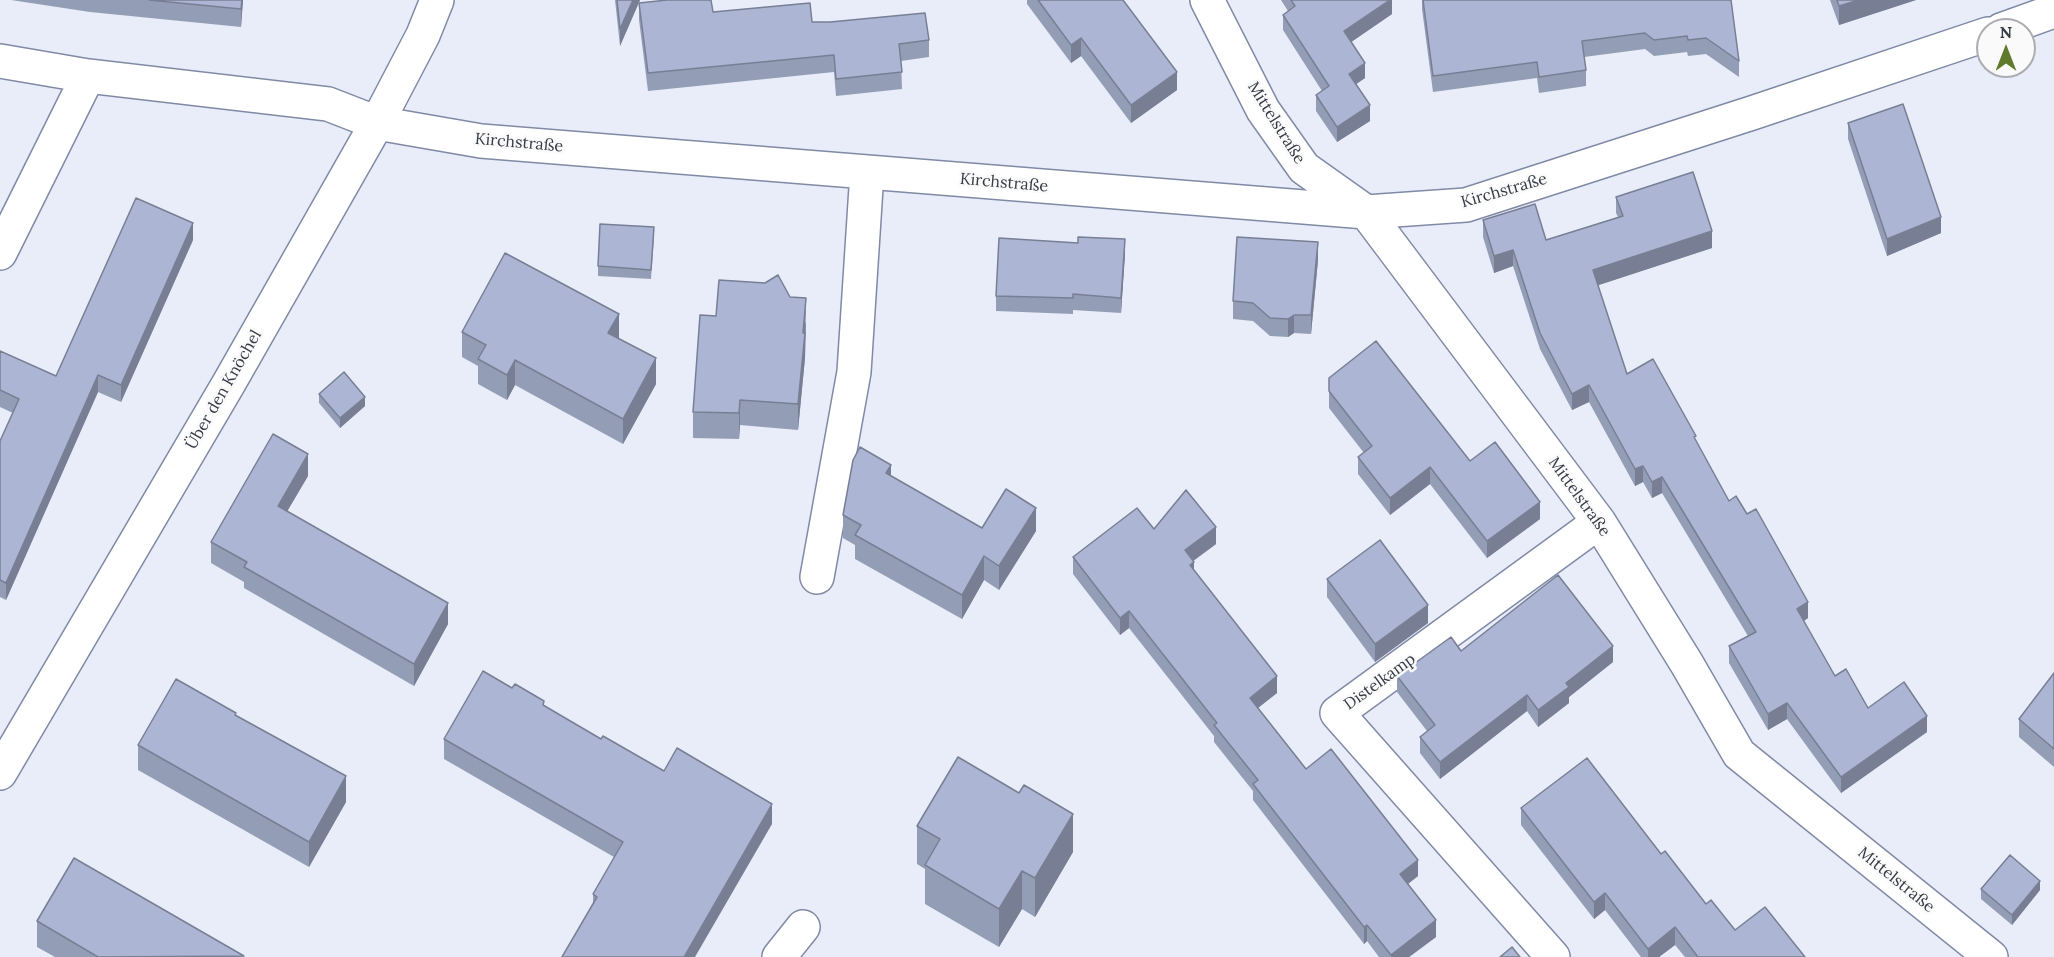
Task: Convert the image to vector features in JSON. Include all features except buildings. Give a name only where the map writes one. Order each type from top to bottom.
[{"type":"street","name":"Über den Knöchel","points":[[0,773],[229,383],[377,123],[423,35],[437,0]]},
{"type":"street","name":"Mittelstraße","points":[[1207,0],[1263,110],[1304,168],[1366,212],[1599,522],[1688,664],[1739,754],[1992,957]]},
{"type":"street","points":[[2034,18],[2054,11]]},
{"type":"street","name":"Kirchstraße","points":[[0,61],[88,76],[328,104],[377,123],[482,141],[1366,212],[1466,205],[1741,117],[1976,38]]},
{"type":"street","points":[[0,253],[88,76]]},
{"type":"street","points":[[817,577],[854,372],[867,172]]},
{"type":"street","name":"Distelkamp","points":[[1553,957],[1337,713],[1599,522]]},
{"type":"street","points":[[779,957],[803,927]]}]
